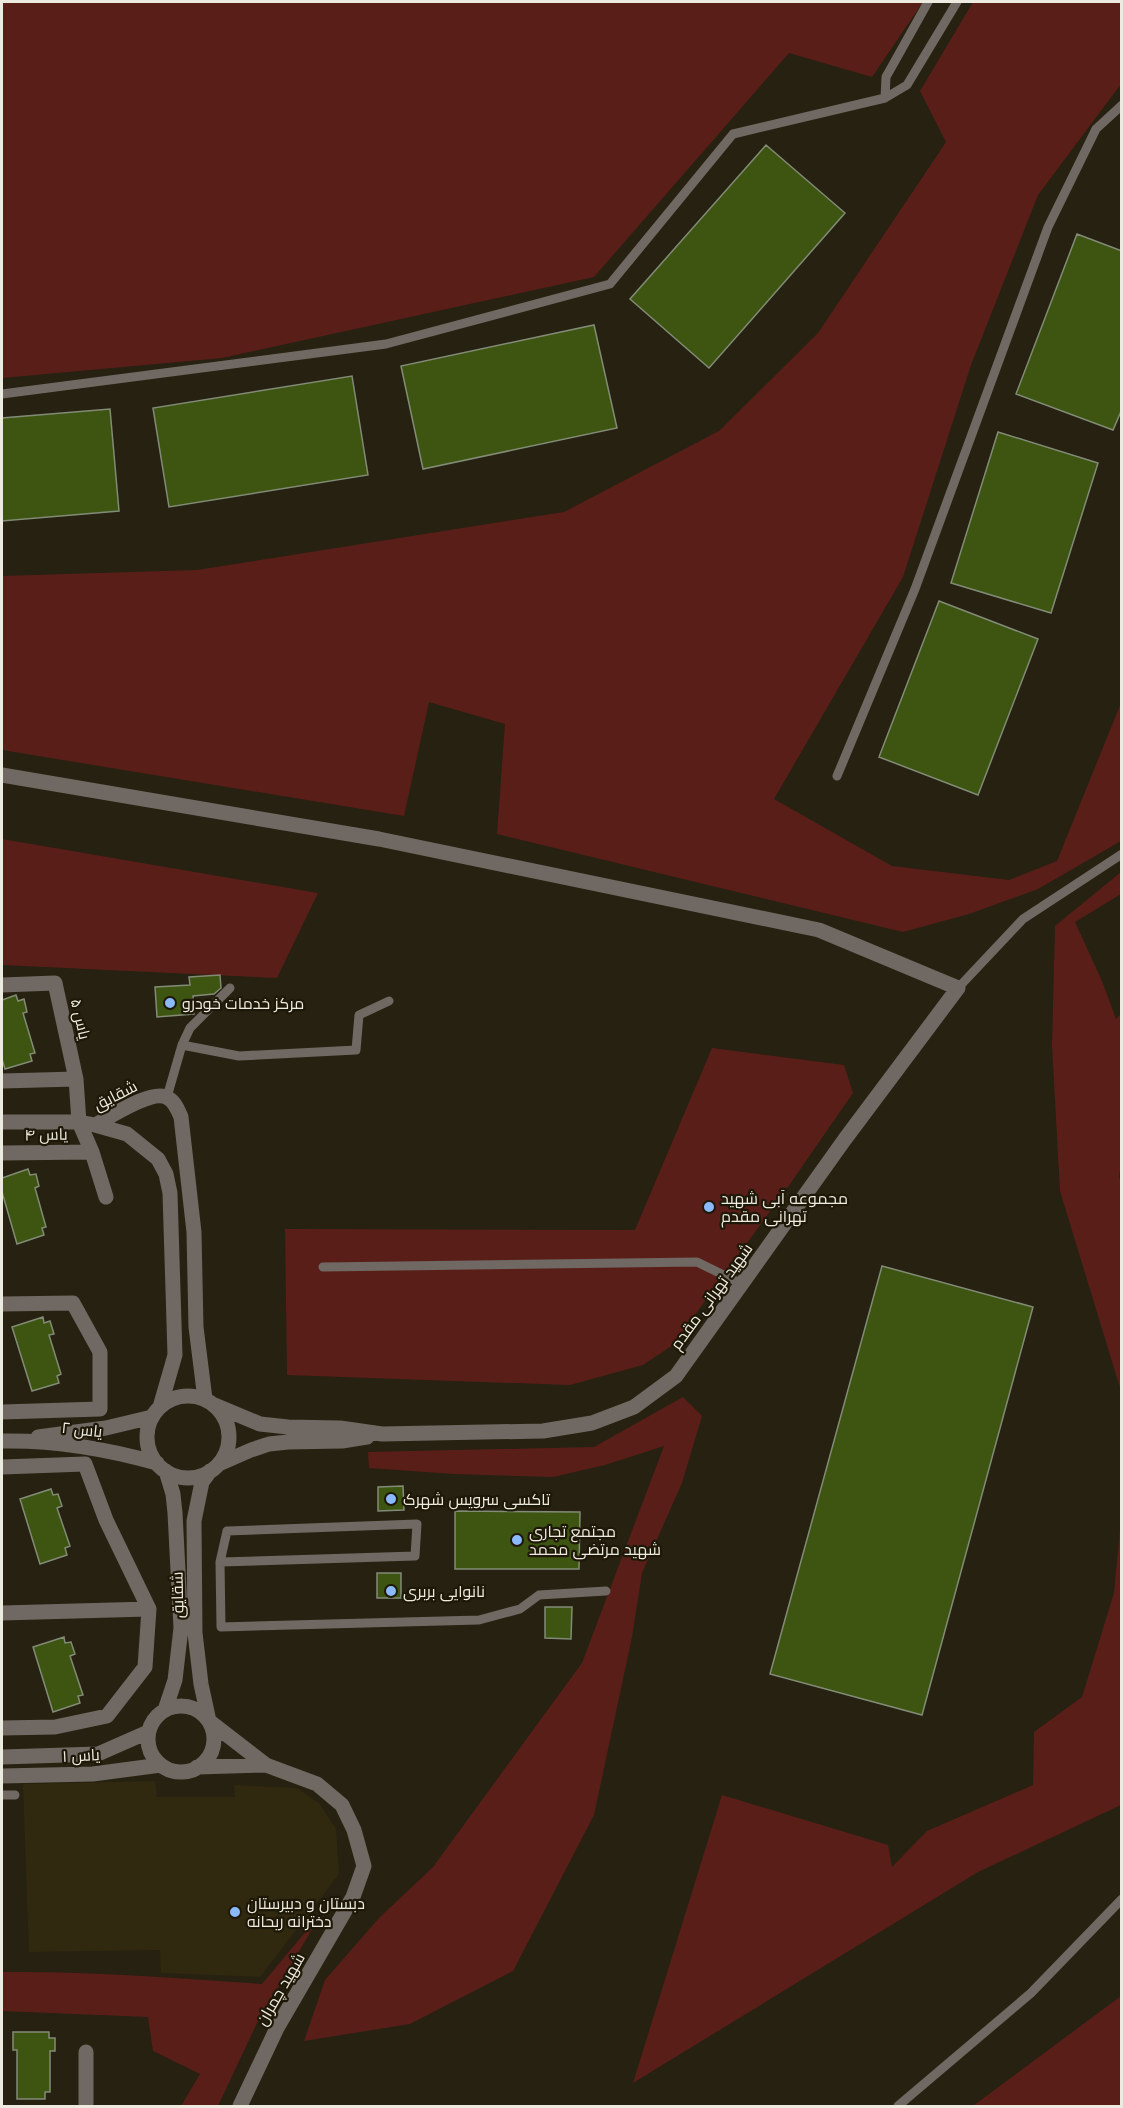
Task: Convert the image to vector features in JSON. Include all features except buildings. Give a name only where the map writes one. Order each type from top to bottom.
[{"type":"street","points":[[2,775],[379,839],[819,930],[958,988]]},
{"type":"street","name":"یاس ۵","points":[[2,984],[55,983],[76,1079],[79,1122]]},
{"type":"street","name":"شهید تهرانی مقدم","points":[[214,1468],[269,1444],[342,1441],[382,1434],[543,1431],[591,1423],[634,1407],[676,1376],[845,1139],[958,988]]},
{"type":"street","points":[[2,1081],[76,1079]]},
{"type":"street","name":"شقایق","points":[[95,1125],[146,1098],[158,1095],[167,1097]]},
{"type":"street","points":[[167,1097],[176,1105],[181,1117],[194,1232],[196,1327],[208,1401]]},
{"type":"street","points":[[2,1122],[79,1122],[95,1125]]},
{"type":"street","name":"یاس ۴","points":[[79,1122],[92,1152],[106,1197]]},
{"type":"street","name":"شقایق","points":[[95,1125],[127,1134],[158,1159],[166,1174],[170,1193],[175,1355],[156,1412]]},
{"type":"street","name":"یاس ۴","points":[[2,1153],[92,1152]]},
{"type":"street","points":[[2,1304],[73,1303],[100,1352],[100,1409],[2,1412]]},
{"type":"street","points":[[182,1396],[208,1401],[220,1412],[226,1422],[228,1444],[225,1455],[214,1468],[195,1477],[180,1477],[161,1467],[150,1453],[147,1441],[148,1429],[156,1412],[170,1400],[182,1396]]},
{"type":"street","name":"شهید تهرانی مقدم","points":[[208,1401],[260,1424],[340,1428],[382,1434]]},
{"type":"street","points":[[88,1410],[91,1430]]},
{"type":"street","points":[[18,1441],[91,1430],[156,1412]]},
{"type":"street","name":"یاس ۲","points":[[2,1441],[110,1450],[161,1467]]},
{"type":"street","points":[[2,1728],[55,1727],[107,1716],[146,1667],[149,1609],[106,1520],[85,1464],[86,1447]]},
{"type":"street","points":[[2,1467],[85,1464]]},
{"type":"street","name":"شقایق","points":[[161,1467],[173,1494],[181,1628],[175,1680],[165,1710]]},
{"type":"street","name":"شقایق","points":[[209,1721],[201,1684],[195,1633],[194,1521],[202,1482],[214,1468]]},
{"type":"street","points":[[2,1613],[149,1609]]},
{"type":"street","points":[[185,1706],[203,1713],[209,1721],[213,1731],[212,1752],[206,1761],[197,1767],[179,1772],[161,1765],[150,1751],[148,1732],[152,1723],[165,1710],[185,1706]]},
{"type":"street","name":"شهید چمران","points":[[209,1721],[266,1765],[317,1784],[342,1805],[354,1830],[364,1866],[353,1897],[277,2028],[240,2106]]},
{"type":"street","name":"یاس ۱","points":[[2,1757],[98,1754],[148,1732]]},
{"type":"street","name":"یاس ۱","points":[[2,1776],[93,1774],[161,1765]]},
{"type":"street","name":"شهید چمران","points":[[197,1767],[266,1765]]},
{"type":"street","points":[[86,2052],[86,2106]]},
{"type":"lane","points":[[885,98],[886,77],[928,2]]},
{"type":"lane","points":[[2,394],[386,344],[610,284],[733,134],[885,98],[907,85],[957,2]]},
{"type":"lane","points":[[837,776],[915,589],[1048,227],[1096,129],[1122,105]]},
{"type":"lane","points":[[958,988],[1023,919],[1122,854]]},
{"type":"lane","points":[[167,1097],[182,1045],[190,1028],[230,988]]},
{"type":"lane","points":[[182,1045],[239,1056],[356,1050],[359,1015],[389,1001]]},
{"type":"lane","points":[[323,1268],[697,1262],[742,1284]]},
{"type":"lane","points":[[220,1562],[416,1556],[417,1524],[227,1531],[220,1562],[221,1627],[479,1620],[520,1609],[539,1595],[606,1591]]},
{"type":"lane","points":[[2,1795],[15,1795]]},
{"type":"lane","points":[[898,2106],[1031,1993],[1122,1899]]},
{"type":"shaded area","points":[[2,2],[923,2],[872,77],[789,53],[594,277],[222,358],[2,378]]},
{"type":"shaded area","points":[[973,2],[1121,2],[1121,84],[1038,195],[971,365],[903,577],[774,799],[892,866],[1009,880],[1057,861],[1121,703],[1121,841],[1038,889],[969,914],[903,932],[497,834],[505,724],[429,702],[404,816],[2,750],[2,576],[197,570],[564,512],[719,431],[818,333],[946,142],[920,91]]},
{"type":"shaded area","points":[[2,839],[318,893],[277,978],[2,965]]},
{"type":"shaded area","points":[[1121,872],[1121,894],[1075,922],[1102,981],[1116,1019],[1121,1014],[1122,1152],[1119,1178],[1122,1183],[1121,1391],[1060,1191],[1052,1046],[1055,926]]},
{"type":"shaded area","name":"مجموعه آبی شهید تهرانی مقدم","points":[[712,1048],[844,1065],[853,1093],[673,1345],[643,1365],[570,1385],[287,1375],[285,1229],[635,1230]]},
{"type":"shaded area","points":[[683,1397],[702,1416],[682,1483],[642,1573],[632,1637],[594,1815],[513,1971],[410,2024],[304,2041],[325,1980],[379,1918],[433,1867],[582,1663],[664,1446],[605,1465],[553,1477],[454,1474],[369,1468],[368,1452],[594,1447]]},
{"type":"shaded area","points":[[1121,1519],[1121,1805],[978,1872],[633,2083],[722,1795],[888,1845],[892,1867],[927,1831],[1033,1785],[1034,1732],[1082,1697],[1114,1593]]},
{"type":"shaded area","points":[[155,1781],[157,1797],[235,1797],[234,1785],[297,1788],[319,1803],[336,1829],[339,1874],[260,1977],[161,1973],[160,1950],[29,1952],[23,1784]]},
{"type":"shaded area","points":[[322,1912],[257,2023],[218,2106],[181,2106],[200,2074],[153,2051],[148,2017],[2,2011],[2,1972],[100,1974],[262,1984]]},
{"type":"shaded area","points":[[1121,1996],[1121,2106],[973,2106]]},
{"type":"place","name":"مرکز خدمات خودرو","points":[[170,1003]]},
{"type":"place","name":"مجموعه آبی شهید تهرانی مقدم","points":[[709,1207]]},
{"type":"place","name":"تاکسی سرویس شهرک","points":[[391,1499]]},
{"type":"place","name":"مجتمع تجاری شهید مرتضی محمد","points":[[517,1540]]},
{"type":"place","name":"نانوایی بربری","points":[[391,1591]]},
{"type":"place","name":"دبستان و دبیرستان دخترانه ریحانه","points":[[235,1912]]}]
